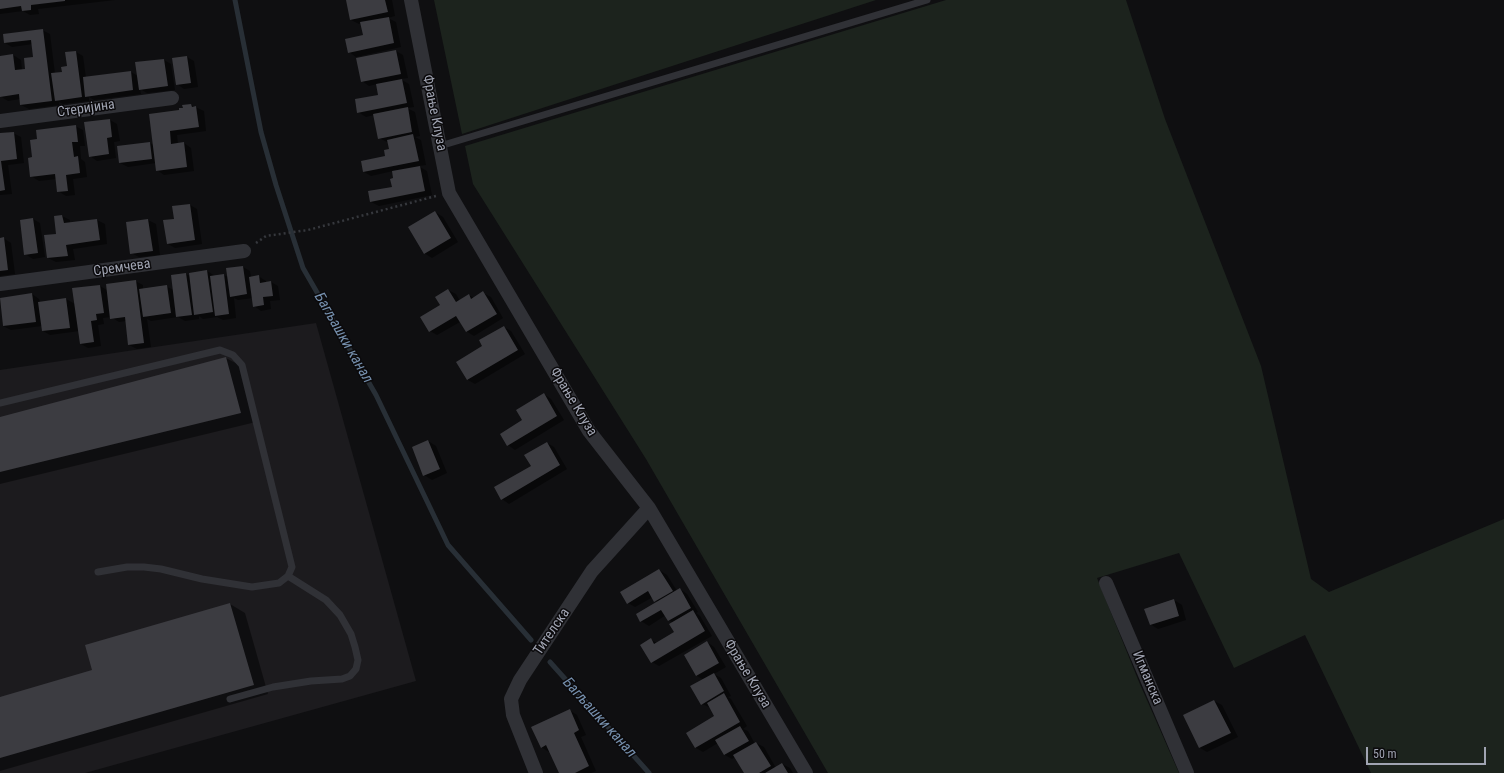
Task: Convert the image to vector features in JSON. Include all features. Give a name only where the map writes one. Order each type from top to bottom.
[{"type":"street","name":"Фрање Клуза","points":[[411,0],[449,193],[589,431],[649,508],[806,773]]},
{"type":"street","name":"Стеријина","points":[[0,120],[172,98]]},
{"type":"street","name":"Сремчева","points":[[0,284],[244,251]]},
{"type":"street","name":"Тителска","points":[[536,773],[513,715],[512,698],[520,680],[592,571],[649,508]]},
{"type":"street","name":"Игманска","points":[[1106,582],[1187,773]]},
{"type":"lane","points":[[440,146],[927,0]]},
{"type":"lane","points":[[0,403],[220,350],[227,352],[242,365],[292,567],[288,576],[279,583],[252,587],[202,579],[161,569],[144,567],[127,567],[98,572]]},
{"type":"lane","points":[[230,699],[273,687],[311,681],[342,679],[350,676],[356,669],[358,660],[355,647],[351,634],[340,615],[326,600],[288,576]]},
{"type":"path","points":[[266,236],[308,230],[449,193]]},
{"type":"shaded area","points":[[434,0],[876,0],[462,134]]},
{"type":"shaded area","points":[[946,0],[1126,0],[1165,119],[1261,366],[1311,579],[1329,592],[1504,519],[1504,773],[1371,773],[1305,635],[1234,668],[1179,553],[1097,578],[1139,682],[1179,773],[828,773],[646,459],[473,184],[465,146]]},
{"type":"shaded area","points":[[316,323],[416,681],[85,773],[0,773],[0,370]]},
{"type":"building","points":[[0,0],[65,1],[31,5],[31,10],[22,11],[21,6],[0,9]]},
{"type":"building","points":[[346,0],[385,0],[388,12],[350,20]]},
{"type":"building","points":[[389,17],[394,43],[348,53],[345,39],[363,35],[360,22]]},
{"type":"building","points":[[43,29],[52,101],[20,105],[19,94],[0,97],[0,56],[13,54],[15,70],[25,69],[24,58],[33,57],[31,40],[4,43],[3,34]]},
{"type":"building","points":[[396,50],[401,74],[361,82],[356,58]]},
{"type":"building","points":[[76,51],[82,97],[55,101],[51,73],[62,72],[61,67],[67,66],[65,52]]},
{"type":"building","points":[[187,56],[191,83],[176,85],[172,58]]},
{"type":"building","points":[[164,59],[168,86],[139,90],[135,62]]},
{"type":"building","points":[[131,71],[133,90],[85,97],[83,77]]},
{"type":"building","points":[[402,79],[407,103],[357,113],[355,99],[378,95],[376,84]]},
{"type":"building","points":[[191,104],[192,107],[196,106],[199,127],[170,131],[171,144],[184,142],[187,167],[156,171],[149,114],[179,110],[179,108],[183,108],[182,105]]},
{"type":"building","points":[[408,107],[412,132],[378,139],[373,114]]},
{"type":"building","points":[[110,119],[112,137],[107,138],[109,154],[89,157],[84,122]]},
{"type":"building","points":[[76,125],[78,142],[72,142],[74,157],[78,156],[80,173],[66,175],[68,191],[57,192],[55,174],[30,177],[28,158],[32,157],[30,140],[37,139],[36,130]]},
{"type":"building","points":[[14,132],[17,159],[1,161],[5,190],[0,191],[0,133]]},
{"type":"building","points":[[413,134],[419,161],[363,172],[361,161],[385,156],[384,150],[389,149],[387,140]]},
{"type":"building","points":[[150,142],[152,159],[119,163],[117,146]]},
{"type":"building","points":[[420,166],[425,191],[370,202],[368,191],[392,187],[390,179],[393,178],[392,171]]},
{"type":"building","points":[[190,204],[195,240],[167,244],[163,220],[174,219],[172,206]]},
{"type":"building","points":[[435,211],[451,238],[424,254],[408,227]]},
{"type":"building","points":[[62,215],[64,223],[97,219],[100,240],[66,245],[68,256],[47,258],[44,235],[56,234],[54,216]]},
{"type":"building","points":[[33,218],[38,253],[24,255],[20,220]]},
{"type":"building","points":[[148,219],[153,251],[130,254],[126,222]]},
{"type":"building","points":[[4,237],[8,270],[0,271],[0,238]]},
{"type":"building","points":[[243,266],[247,294],[230,297],[226,268]]},
{"type":"building","points":[[207,270],[213,312],[194,315],[189,273]]},
{"type":"building","points":[[186,273],[192,315],[176,317],[171,275]]},
{"type":"building","points":[[224,274],[229,314],[215,316],[210,276]]},
{"type":"building","points":[[259,275],[260,283],[271,281],[273,296],[263,297],[264,305],[253,307],[249,277]]},
{"type":"building","points":[[136,280],[144,343],[128,345],[125,317],[110,319],[106,284]]},
{"type":"building","points":[[100,285],[104,313],[96,314],[97,320],[91,321],[94,342],[80,344],[72,288]]},
{"type":"building","points":[[167,285],[171,313],[143,317],[139,289]]},
{"type":"building","points":[[448,289],[456,302],[469,294],[471,299],[483,291],[497,314],[466,332],[456,316],[429,332],[420,317],[440,305],[435,297]]},
{"type":"building","points":[[32,293],[36,322],[3,326],[0,298]]},
{"type":"building","points":[[66,298],[70,328],[42,331],[38,302]]},
{"type":"building","points":[[504,326],[518,350],[467,380],[456,362],[482,346],[479,340]]},
{"type":"building","points":[[226,357],[241,413],[0,472],[0,417]]},
{"type":"building","points":[[544,393],[557,416],[507,446],[500,434],[522,420],[516,410]]},
{"type":"building","points":[[428,440],[440,469],[423,476],[412,447]]},
{"type":"building","points":[[547,442],[560,465],[501,500],[494,487],[531,466],[524,455]]},
{"type":"building","points":[[659,569],[673,591],[654,602],[648,591],[627,604],[620,592]]},
{"type":"building","points":[[680,588],[691,608],[668,621],[661,610],[640,622],[636,614]]},
{"type":"building","points":[[1174,599],[1179,616],[1150,625],[1144,609]]},
{"type":"building","points":[[230,603],[254,685],[0,758],[0,697],[92,670],[85,645]]},
{"type":"building","points":[[693,610],[705,631],[651,663],[640,645],[651,638],[654,644],[674,632],[669,624]]},
{"type":"building","points":[[707,641],[719,663],[696,676],[684,655]]},
{"type":"building","points":[[714,673],[724,691],[701,705],[690,686]]},
{"type":"building","points":[[724,693],[740,722],[695,748],[686,733],[714,716],[707,703]]},
{"type":"building","points":[[1214,700],[1231,733],[1199,748],[1183,715]]},
{"type":"building","points":[[570,709],[579,730],[574,733],[589,766],[575,773],[559,773],[546,745],[541,748],[531,727]]},
{"type":"building","points":[[740,726],[749,741],[724,755],[715,740]]},
{"type":"building","points":[[756,742],[771,766],[759,773],[744,773],[733,755]]},
{"type":"building","points":[[782,763],[788,773],[765,773]]},
{"type":"waterway","name":"Багљашки канал","points":[[235,0],[261,132],[276,185],[303,268],[376,395],[448,545],[531,640]]},
{"type":"waterway","name":"Багљашки канал","points":[[550,662],[649,773]]}]
